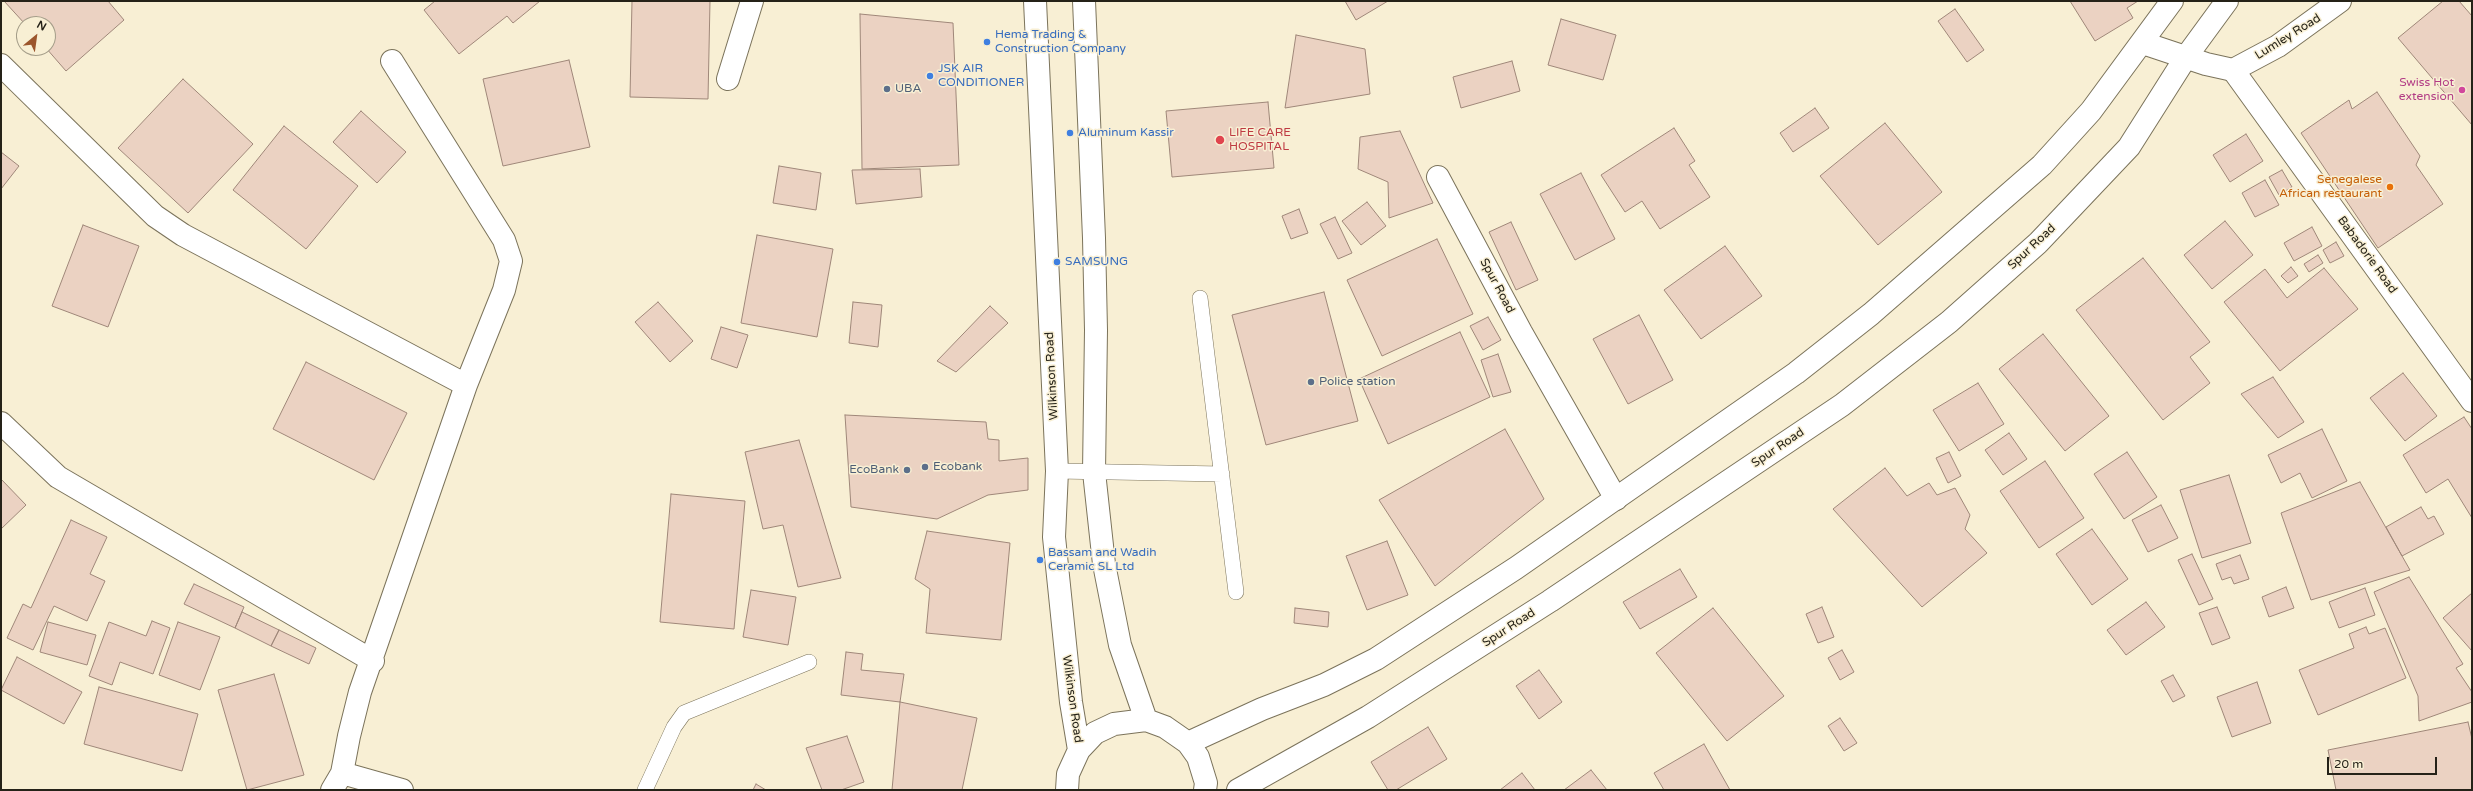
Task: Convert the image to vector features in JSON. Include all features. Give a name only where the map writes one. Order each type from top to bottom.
[{"type":"main road","points":[[728,78],[752,1]]},
{"type":"main road","name":"Wilkinson Road","points":[[1036,1],[1057,471],[1054,537],[1070,694],[1079,750]]},
{"type":"main road","points":[[1084,1],[1094,245],[1094,472],[1104,564],[1120,645],[1146,720]]},
{"type":"main road","points":[[1188,743],[1262,709],[1324,685],[1376,659],[1509,572],[1796,373],[1871,314],[2042,165],[2091,111],[2143,43],[2172,1]]},
{"type":"main road","name":"Spur Road","points":[[1238,790],[1368,717],[1550,601],[1854,396],[1949,322],[2038,243],[2129,147],[2186,57],[2227,1]]},
{"type":"main road","name":"Lumley Road","points":[[2233,70],[2278,46],[2340,1]]},
{"type":"main road","points":[[2143,43],[2206,64],[2233,70]]},
{"type":"main road","points":[[392,61],[504,240],[511,261],[504,290],[466,385],[373,661],[360,692],[337,781],[402,790]]},
{"type":"main road","points":[[1,65],[155,216],[183,235],[466,385]]},
{"type":"main road","name":"Babadorie Road","points":[[2233,70],[2472,401]]},
{"type":"main road","name":"Spur Road","points":[[1438,177],[1521,332],[1616,499]]},
{"type":"main road","points":[[1,423],[65,481],[373,661]]},
{"type":"main road","points":[[1067,790],[1068,774],[1079,750],[1095,733],[1114,724],[1146,720],[1165,727],[1188,743],[1198,757],[1206,783],[1205,790]]},
{"type":"lane","points":[[1200,298],[1236,592]]},
{"type":"lane","points":[[1057,471],[1222,474]]},
{"type":"lane","points":[[645,790],[674,727],[684,714],[809,662]]},
{"type":"building","points":[[4,1],[108,1],[124,20],[66,71],[53,56],[56,56],[56,16],[18,16]]},
{"type":"building","points":[[435,1],[540,1],[513,23],[507,16],[459,54],[424,10]]},
{"type":"building","points":[[632,1],[710,1],[708,99],[630,97]]},
{"type":"building","points":[[1345,1],[1388,1],[1356,20]]},
{"type":"building","points":[[2070,1],[2138,1],[2127,8],[2133,18],[2095,41]]},
{"type":"building","points":[[2443,1],[2459,1],[2472,16],[2472,125],[2398,38]]},
{"type":"building","points":[[1955,9],[1984,50],[1967,62],[1938,21]]},
{"type":"building","points":[[860,14],[953,23],[959,165],[862,169]]},
{"type":"building","points":[[1561,19],[1616,35],[1603,80],[1548,65]]},
{"type":"building","points":[[1296,35],[1365,49],[1370,94],[1285,108]]},
{"type":"building","points":[[569,60],[590,147],[503,166],[483,79]]},
{"type":"building","points":[[1512,61],[1520,91],[1461,108],[1453,77]]},
{"type":"building","points":[[183,79],[253,144],[188,213],[118,148]]},
{"type":"building","points":[[2377,92],[2420,156],[2416,165],[2443,204],[2378,248],[2301,133],[2349,100],[2352,109]]},
{"type":"building","points":[[1268,102],[1274,168],[1172,177],[1166,111]]},
{"type":"building","points":[[1815,108],[1829,128],[1793,152],[1780,133]]},
{"type":"building","points":[[361,111],[406,152],[377,183],[333,142]]},
{"type":"building","points":[[1885,123],[1942,192],[1878,245],[1820,176]]},
{"type":"building","points":[[284,126],[358,186],[306,249],[233,190]]},
{"type":"building","points":[[1674,128],[1695,161],[1689,165],[1710,197],[1660,229],[1642,201],[1625,212],[1601,175]]},
{"type":"building","points":[[1400,131],[1433,203],[1389,218],[1388,182],[1358,169],[1360,137]]},
{"type":"building","points":[[2246,134],[2263,161],[2230,182],[2213,155]]},
{"type":"building","points":[[1,152],[19,166],[1,189]]},
{"type":"building","points":[[779,166],[821,173],[816,210],[773,203]]},
{"type":"building","points":[[920,169],[922,197],[856,204],[852,170]]},
{"type":"building","points":[[2282,170],[2292,187],[2279,195],[2269,177]]},
{"type":"building","points":[[1581,173],[1615,239],[1575,260],[1540,194]]},
{"type":"building","points":[[2265,180],[2279,205],[2255,217],[2242,193]]},
{"type":"building","points":[[1367,202],[1386,226],[1361,245],[1342,221]]},
{"type":"building","points":[[1299,209],[1308,233],[1291,239],[1282,216]]},
{"type":"building","points":[[1335,217],[1352,253],[1338,259],[1320,224]]},
{"type":"building","points":[[2225,221],[2253,255],[2212,289],[2184,255]]},
{"type":"building","points":[[1511,222],[1538,280],[1516,290],[1489,232]]},
{"type":"building","points":[[83,225],[139,246],[108,327],[52,306]]},
{"type":"building","points":[[2312,227],[2322,246],[2294,261],[2284,243]]},
{"type":"building","points":[[757,235],[833,249],[817,337],[741,323]]},
{"type":"building","points":[[1437,239],[1473,314],[1382,356],[1347,280]]},
{"type":"building","points":[[2336,242],[2344,256],[2330,263],[2323,250]]},
{"type":"building","points":[[1725,246],[1762,296],[1701,339],[1664,290]]},
{"type":"building","points":[[2318,255],[2323,263],[2309,272],[2304,264]]},
{"type":"building","points":[[2143,258],[2210,342],[2190,357],[2210,383],[2163,420],[2076,310]]},
{"type":"building","points":[[2291,267],[2298,276],[2288,283],[2281,276]]},
{"type":"building","points":[[2324,268],[2358,309],[2280,371],[2224,302],[2265,269],[2287,298]]},
{"type":"building","points":[[1324,292],[1358,421],[1266,445],[1232,315]]},
{"type":"building","points":[[658,302],[693,341],[670,362],[635,322]]},
{"type":"building","points":[[853,302],[882,305],[878,347],[849,343]]},
{"type":"building","points":[[990,306],[1008,323],[956,372],[937,361]]},
{"type":"building","points":[[1639,315],[1673,380],[1628,404],[1593,339]]},
{"type":"building","points":[[1488,317],[1501,340],[1483,350],[1470,326]]},
{"type":"building","points":[[721,327],[748,335],[737,368],[711,359]]},
{"type":"building","points":[[1460,332],[1490,397],[1388,444],[1359,379]]},
{"type":"building","points":[[2043,334],[2109,416],[2065,451],[1999,369]]},
{"type":"building","points":[[1498,354],[1511,392],[1493,397],[1481,360]]},
{"type":"building","points":[[306,362],[407,413],[374,480],[273,429]]},
{"type":"building","points":[[2403,373],[2437,416],[2405,441],[2370,398]]},
{"type":"building","points":[[2273,377],[2304,422],[2278,438],[2241,394]]},
{"type":"building","points":[[1978,383],[2004,424],[1959,451],[1933,410]]},
{"type":"building","points":[[845,415],[986,422],[988,439],[999,440],[999,461],[1028,458],[1028,490],[988,495],[937,519],[851,507]]},
{"type":"building","points":[[2464,417],[2472,429],[2472,518],[2448,479],[2426,493],[2403,455]]},
{"type":"building","points":[[1505,429],[1544,499],[1435,586],[1379,500]]},
{"type":"building","points":[[2322,429],[2347,481],[2312,498],[2300,473],[2281,483],[2268,455]]},
{"type":"building","points":[[2009,433],[2027,459],[2003,475],[1985,450]]},
{"type":"building","points":[[799,440],[841,578],[798,587],[783,525],[763,529],[745,452]]},
{"type":"building","points":[[1949,452],[1961,476],[1948,483],[1936,458]]},
{"type":"building","points":[[2127,452],[2157,497],[2124,519],[2094,474]]},
{"type":"building","points":[[2045,461],[2084,518],[2039,548],[2000,491]]},
{"type":"building","points":[[1885,468],[1907,496],[1929,483],[1937,495],[1955,488],[1970,515],[1965,529],[1987,553],[1922,607],[1833,509]]},
{"type":"building","points":[[2229,475],[2251,543],[2202,558],[2180,490]]},
{"type":"building","points":[[1,479],[26,505],[1,529]]},
{"type":"building","points":[[2360,482],[2410,570],[2311,600],[2281,513]]},
{"type":"building","points":[[671,494],[745,501],[734,629],[660,622]]},
{"type":"building","points":[[2161,505],[2178,538],[2148,552],[2132,520]]},
{"type":"building","points":[[2421,507],[2428,519],[2434,516],[2444,534],[2402,556],[2386,527]]},
{"type":"building","points":[[71,520],[107,537],[90,574],[105,581],[87,621],[54,606],[33,650],[7,638],[23,604],[31,608]]},
{"type":"building","points":[[2092,529],[2128,579],[2092,605],[2056,554]]},
{"type":"building","points":[[927,531],[1010,543],[1001,640],[926,633],[930,589],[915,579]]},
{"type":"building","points":[[1387,541],[1408,595],[1367,610],[1346,556]]},
{"type":"building","points":[[2192,554],[2213,599],[2199,605],[2178,560]]},
{"type":"building","points":[[2240,555],[2249,579],[2234,584],[2231,577],[2222,580],[2216,564]]},
{"type":"building","points":[[1680,569],[1697,597],[1640,629],[1623,602]]},
{"type":"building","points":[[2409,577],[2463,664],[2456,668],[2472,692],[2472,702],[2419,721],[2418,696],[2374,592]]},
{"type":"building","points":[[194,584],[244,607],[235,628],[184,604]]},
{"type":"building","points":[[2286,587],[2294,608],[2269,617],[2262,597]]},
{"type":"building","points":[[2365,588],[2375,615],[2339,628],[2329,602]]},
{"type":"building","points":[[751,590],[796,597],[788,645],[743,637]]},
{"type":"building","points":[[2472,593],[2472,651],[2443,618]]},
{"type":"building","points":[[2146,602],[2165,627],[2126,655],[2107,630]]},
{"type":"building","points":[[1822,607],[1834,637],[1818,643],[1806,614]]},
{"type":"building","points":[[2217,607],[2230,638],[2212,645],[2199,613]]},
{"type":"building","points":[[1295,608],[1329,612],[1328,627],[1294,623]]},
{"type":"building","points":[[1713,608],[1784,696],[1727,741],[1656,653]]},
{"type":"building","points":[[242,612],[279,630],[271,646],[235,628]]},
{"type":"building","points":[[152,621],[170,628],[153,674],[120,662],[112,685],[89,676],[109,622],[146,636]]},
{"type":"building","points":[[48,622],[96,635],[87,665],[40,652]]},
{"type":"building","points":[[178,622],[220,637],[200,690],[159,675]]},
{"type":"building","points":[[2366,627],[2369,634],[2385,628],[2406,678],[2318,715],[2299,670],[2354,648],[2349,634]]},
{"type":"building","points":[[279,630],[316,648],[309,664],[271,646]]},
{"type":"building","points":[[1842,650],[1854,672],[1840,680],[1828,658]]},
{"type":"building","points":[[846,652],[863,654],[861,670],[904,674],[900,702],[841,695]]},
{"type":"building","points":[[17,657],[82,692],[64,724],[1,690]]},
{"type":"building","points":[[1539,670],[1562,702],[1539,719],[1516,686]]},
{"type":"building","points":[[274,674],[304,775],[247,790],[218,690]]},
{"type":"building","points":[[2173,675],[2185,696],[2173,702],[2161,681]]},
{"type":"building","points":[[2257,682],[2271,723],[2232,737],[2217,697]]},
{"type":"building","points":[[99,687],[198,714],[182,771],[84,744]]},
{"type":"building","points":[[900,702],[977,718],[962,790],[892,790]]},
{"type":"building","points":[[1840,718],[1857,743],[1844,751],[1828,726]]},
{"type":"building","points":[[2468,722],[2472,739],[2472,790],[2336,790],[2328,750]]},
{"type":"building","points":[[1428,727],[1447,759],[1396,790],[1388,790],[1371,762]]},
{"type":"building","points":[[847,736],[864,782],[841,790],[822,790],[806,748]]},
{"type":"building","points":[[1704,744],[1730,790],[1664,790],[1654,773]]},
{"type":"building","points":[[1591,770],[1607,790],[1564,790]]},
{"type":"building","points":[[1522,773],[1535,790],[1500,790]]},
{"type":"building","points":[[756,784],[766,790],[753,790]]},
{"type":"place","name":"Hema Trading & Construction Company","points":[[987,42]]},
{"type":"place","name":"JSK AIR CONDITIONER","points":[[930,76]]},
{"type":"place","name":"UBA","points":[[887,89]]},
{"type":"place","name":"Swiss Hot extension","points":[[2462,90]]},
{"type":"place","name":"Aluminum Kassir","points":[[1070,133]]},
{"type":"place","name":"LIFE CARE HOSPITAL","points":[[1220,140]]},
{"type":"place","name":"Senegalese African restaurant","points":[[2390,187]]},
{"type":"place","name":"SAMSUNG","points":[[1057,262]]},
{"type":"place","name":"Police station","points":[[1311,382]]},
{"type":"place","name":"Ecobank","points":[[925,467]]},
{"type":"place","name":"EcoBank","points":[[907,470]]},
{"type":"place","name":"Bassam and Wadih Ceramic SL Ltd","points":[[1040,560]]}]
